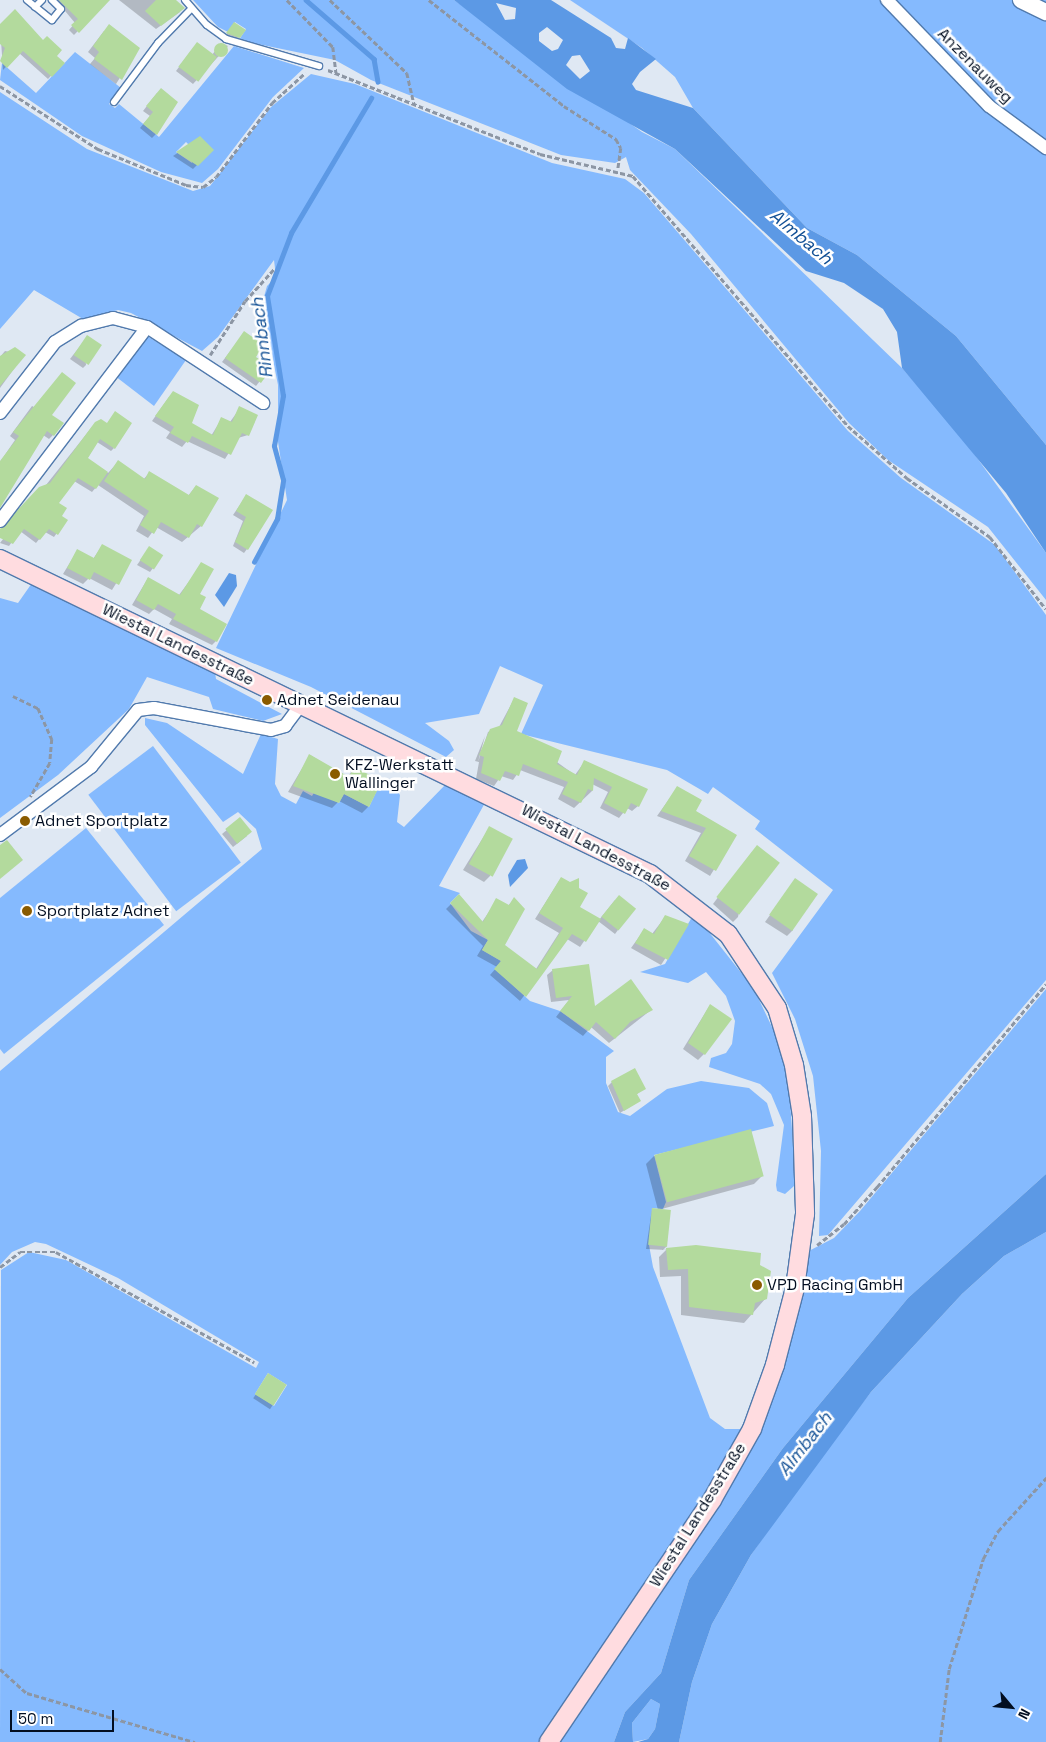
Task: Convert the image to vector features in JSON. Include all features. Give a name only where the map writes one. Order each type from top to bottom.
[{"type":"main road","name":"Wiestal Landesstraße","points":[[0,559],[301,705],[545,820],[673,888],[728,934],[750,963],[777,1008],[794,1065],[805,1164],[801,1255],[788,1322],[763,1402],[712,1500],[549,1742]]},
{"type":"street","name":"Anzenauweg","points":[[887,0],[989,106],[1046,148]]},
{"type":"street","points":[[1021,0],[1046,12]]},
{"type":"street","points":[[0,413],[55,342],[70,331],[113,318],[147,327],[204,362],[263,403]]},
{"type":"street","points":[[0,521],[147,327]]},
{"type":"street","points":[[0,835],[91,767],[138,710],[154,708],[271,730],[286,726],[301,705]]},
{"type":"lane","points":[[27,0],[53,20],[61,9],[52,0]]},
{"type":"lane","points":[[35,7],[42,0]]},
{"type":"lane","points":[[185,0],[192,9],[226,39],[319,66]]},
{"type":"lane","points":[[114,102],[158,44],[192,9]]},
{"type":"path","points":[[287,0],[333,48],[336,73]]},
{"type":"path","points":[[330,0],[407,73],[414,104]]},
{"type":"path","points":[[429,0],[564,106],[616,139],[620,148],[618,170]]},
{"type":"path","points":[[0,86],[42,118],[105,153],[186,185],[202,187],[286,87],[319,66],[540,154],[618,170],[644,188],[848,426],[907,478],[990,537],[1046,609]]},
{"type":"path","points":[[204,362],[245,301],[274,269]]},
{"type":"path","points":[[13,696],[38,708],[52,739],[50,763],[30,794],[32,812]]},
{"type":"path","points":[[815,1238],[814,1247],[844,1224],[1046,984]]},
{"type":"path","points":[[0,1267],[20,1252],[56,1252],[254,1362]]},
{"type":"path","points":[[940,1742],[949,1669],[983,1559],[998,1531],[1046,1478]]},
{"type":"path","points":[[0,1669],[28,1693],[195,1742]]},
{"type":"shaded area","points":[[193,0],[454,0],[642,132],[675,149],[902,368],[959,433],[1046,553],[1046,600],[988,527],[888,460],[849,423],[691,234],[630,170],[626,157],[615,163],[561,155],[371,80],[335,60],[239,40],[246,29],[235,22],[228,32],[218,27]]},
{"type":"shaded area","points":[[570,0],[1046,0],[1046,445],[956,336],[857,255],[807,228],[693,108],[675,77],[642,48]]},
{"type":"shaded area","points":[[234,46],[304,68],[273,97],[218,169],[202,183],[161,172],[82,136],[0,80],[2,63],[36,93],[75,52],[121,88],[109,104],[115,108],[119,104],[159,137]],"holes":[[[186,142],[190,146],[192,163],[176,152]]]},
{"type":"shaded area","points":[[311,74],[355,84],[552,163],[625,179],[644,193],[848,431],[901,478],[995,545],[1046,615],[1046,980],[828,1235],[819,1236],[821,1151],[813,1076],[795,1019],[772,973],[833,890],[755,829],[760,821],[713,787],[708,794],[667,770],[521,734],[543,685],[500,666],[479,714],[425,723],[449,741],[454,750],[446,757],[311,687],[216,648],[287,500],[278,442],[278,385],[262,304],[267,286],[276,277],[274,260],[218,337],[202,351],[131,313],[118,310],[83,319],[34,290],[0,329],[0,92],[87,149],[193,191],[210,186],[271,107]]},
{"type":"shaded area","points":[[147,336],[186,360],[154,406],[115,376]]},
{"type":"shaded area","points":[[32,583],[215,672],[216,679],[282,714],[263,721],[213,709],[209,697],[147,677],[129,709],[58,775],[0,818],[0,598],[18,603]]},
{"type":"shaded area","points":[[145,718],[167,723],[243,774],[261,734],[278,739],[275,784],[281,796],[296,804],[303,791],[312,796],[315,791],[339,803],[344,794],[369,807],[378,788],[393,786],[400,795],[397,822],[404,827],[448,782],[486,801],[439,886],[460,893],[450,903],[471,931],[488,940],[482,950],[501,961],[495,969],[530,1001],[560,1011],[614,1051],[606,1057],[606,1083],[618,1112],[630,1116],[667,1089],[701,1081],[749,1088],[767,1103],[774,1126],[654,1155],[666,1202],[663,1209],[652,1208],[649,1245],[653,1267],[710,1418],[725,1429],[751,1429],[801,1255],[834,1238],[860,1211],[1046,989],[1046,1174],[908,1298],[783,1448],[689,1580],[661,1673],[625,1712],[614,1742],[0,1742],[1,1270],[29,1252],[66,1260],[256,1368],[259,1362],[118,1278],[46,1244],[35,1242],[12,1252],[0,1265],[0,1071],[262,849],[256,829],[238,812],[223,822],[145,725]],"holes":[[[268,1373],[287,1385],[274,1406],[255,1394]]]},
{"type":"shaded area","points":[[153,746],[241,863],[176,911],[88,795]]},
{"type":"shaded area","points":[[86,828],[164,925],[4,1054],[0,1049],[0,898]]},
{"type":"shaded area","points":[[692,917],[697,917],[754,989],[780,1044],[789,1084],[795,1176],[794,1186],[785,1194],[777,1191],[776,1185],[784,1125],[771,1094],[760,1084],[709,1067],[711,1058],[726,1053],[732,1044],[735,1021],[726,996],[706,972],[688,983],[640,972],[665,964]]},
{"type":"shaded area","points":[[1046,1232],[1046,1742],[679,1742],[692,1682],[712,1624],[751,1555],[805,1477],[871,1392],[962,1294],[1004,1256]]},
{"type":"shaded area","points":[[651,1699],[660,1704],[655,1729],[648,1739],[633,1742],[632,1723]]},
{"type":"water","name":"Almbach","points":[[454,0],[551,0],[611,38],[616,48],[625,49],[628,38],[656,59],[640,72],[632,84],[636,90],[693,108],[807,228],[857,255],[956,336],[1046,445],[1046,553],[1006,493],[902,368],[897,332],[883,309],[844,283],[806,271],[675,149],[567,89]],"holes":[[[496,3],[516,8],[515,19],[505,20]],[[547,27],[563,40],[558,49],[552,51],[539,41],[539,33]],[[580,55],[590,71],[580,79],[566,65],[572,56]]]},
{"type":"water","points":[[229,573],[236,575],[237,586],[224,607],[215,595]]},
{"type":"water","points":[[525,859],[528,868],[510,887],[508,875],[517,860]]},
{"type":"water","name":"Almbach","points":[[1046,1174],[1046,1232],[1004,1256],[962,1294],[871,1392],[751,1555],[712,1624],[692,1682],[679,1742],[638,1742],[648,1739],[655,1729],[660,1704],[651,1699],[632,1723],[633,1742],[614,1742],[625,1712],[661,1673],[689,1580],[783,1448],[908,1298]]},
{"type":"building","points":[[59,0],[110,0],[79,33],[71,25],[78,19]]},
{"type":"building","points":[[156,0],[176,0],[185,8],[161,26],[145,11]]},
{"type":"building","points":[[15,9],[43,40],[47,36],[62,50],[57,56],[65,63],[52,77],[23,51],[7,68],[0,61],[5,48],[0,44],[0,24]]},
{"type":"building","points":[[234,22],[246,30],[240,38],[226,33]]},
{"type":"building","points":[[109,24],[140,48],[122,80],[94,59],[99,52],[93,46]]},
{"type":"building","points":[[197,42],[217,57],[198,82],[178,67]]},
{"type":"building","points":[[221,43],[226,45],[228,50],[226,55],[221,57],[216,55],[214,50],[216,45]]},
{"type":"building","points":[[161,88],[178,102],[157,135],[143,124],[153,112],[146,106]]},
{"type":"building","points":[[200,136],[214,150],[198,166],[176,152]]},
{"type":"building","points":[[244,331],[264,345],[256,357],[272,368],[261,383],[225,358]]},
{"type":"building","points":[[87,335],[102,345],[89,365],[74,355]]},
{"type":"building","points":[[15,347],[26,355],[0,386],[0,356]]},
{"type":"building","points":[[62,372],[76,383],[52,415],[64,423],[54,436],[47,431],[0,508],[0,461],[19,436],[13,432]]},
{"type":"building","points":[[173,391],[199,405],[192,423],[213,435],[221,417],[232,422],[239,406],[258,415],[249,436],[242,433],[231,455],[192,436],[188,443],[170,433],[174,427],[155,416]]},
{"type":"building","points":[[115,411],[132,423],[115,449],[100,439],[88,458],[108,472],[96,489],[78,478],[59,503],[67,508],[62,516],[68,520],[58,535],[49,529],[40,540],[24,529],[13,544],[0,538],[0,529],[39,487],[50,483],[95,422],[101,419],[107,423]]},
{"type":"building","points":[[118,460],[145,479],[149,471],[189,495],[196,485],[219,498],[202,527],[197,524],[189,538],[161,522],[154,534],[140,525],[149,511],[104,481]]},
{"type":"building","points":[[246,494],[273,510],[248,550],[235,542],[246,517],[236,511]]},
{"type":"building","points":[[102,544],[132,560],[119,585],[94,572],[90,580],[67,568],[77,549],[94,558]]},
{"type":"building","points":[[149,546],[163,555],[154,570],[140,560]]},
{"type":"building","points":[[201,562],[214,569],[200,594],[206,597],[200,609],[227,624],[217,642],[173,619],[176,614],[158,604],[154,610],[136,600],[148,577],[180,595]]},
{"type":"building","points":[[514,697],[528,703],[517,731],[562,751],[557,764],[577,775],[584,760],[648,789],[639,807],[631,803],[625,814],[604,803],[612,787],[594,778],[593,791],[588,789],[581,803],[562,794],[568,782],[523,764],[519,776],[505,771],[500,781],[481,773],[484,757],[479,755],[490,729],[502,725]]},
{"type":"building","points":[[309,754],[349,777],[354,767],[382,781],[369,807],[344,794],[339,803],[293,786]]},
{"type":"building","points":[[677,786],[702,800],[696,811],[737,835],[716,871],[689,856],[706,828],[661,811]]},
{"type":"building","points":[[240,817],[252,832],[237,844],[225,829]]},
{"type":"building","points":[[489,826],[513,839],[493,877],[469,864]]},
{"type":"building","points":[[7,840],[23,860],[0,879],[0,845]]},
{"type":"building","points":[[757,845],[780,863],[739,915],[716,897]]},
{"type":"building","points":[[561,877],[570,882],[579,878],[579,888],[588,893],[580,907],[601,919],[586,942],[572,934],[526,997],[494,969],[501,961],[482,950],[488,940],[450,903],[459,894],[483,922],[496,898],[509,905],[514,897],[525,909],[505,945],[537,969],[563,928],[539,913]]},
{"type":"building","points":[[795,878],[818,894],[792,931],[769,915]]},
{"type":"building","points":[[619,895],[636,909],[618,931],[601,917]]},
{"type":"building","points":[[665,915],[689,924],[668,960],[635,943],[644,928],[654,934]]},
{"type":"building","points":[[589,964],[595,1006],[631,979],[653,1010],[630,1022],[615,1039],[596,1022],[589,1031],[560,1011],[572,996],[556,998],[552,969]]},
{"type":"building","points":[[710,1004],[732,1019],[705,1055],[688,1043]]},
{"type":"building","points":[[635,1068],[646,1089],[637,1094],[641,1101],[624,1111],[611,1081]]},
{"type":"building","points":[[751,1129],[764,1176],[667,1202],[654,1155]]},
{"type":"building","points":[[652,1208],[671,1210],[667,1247],[648,1245]]},
{"type":"building","points":[[696,1245],[761,1253],[760,1265],[771,1271],[767,1299],[755,1303],[753,1315],[689,1307],[688,1269],[668,1270],[666,1248]]},
{"type":"building","points":[[268,1373],[287,1385],[273,1406],[255,1394]]},
{"type":"waterway","name":"Rinnbach","points":[[306,0],[374,59],[378,82]]},
{"type":"waterway","name":"Rinnbach","points":[[254,562],[277,519],[283,480],[274,446],[283,396],[267,296],[291,233],[371,98]]},
{"type":"place","name":"Adnet Seidenau","points":[[267,700]]},
{"type":"place","name":"KFZ-Werkstatt Wallinger","points":[[335,774]]},
{"type":"place","name":"Adnet Sportplatz","points":[[25,821]]},
{"type":"place","name":"Sportplatz Adnet","points":[[27,911]]},
{"type":"place","name":"VPD Racing GmbH","points":[[757,1285]]}]
